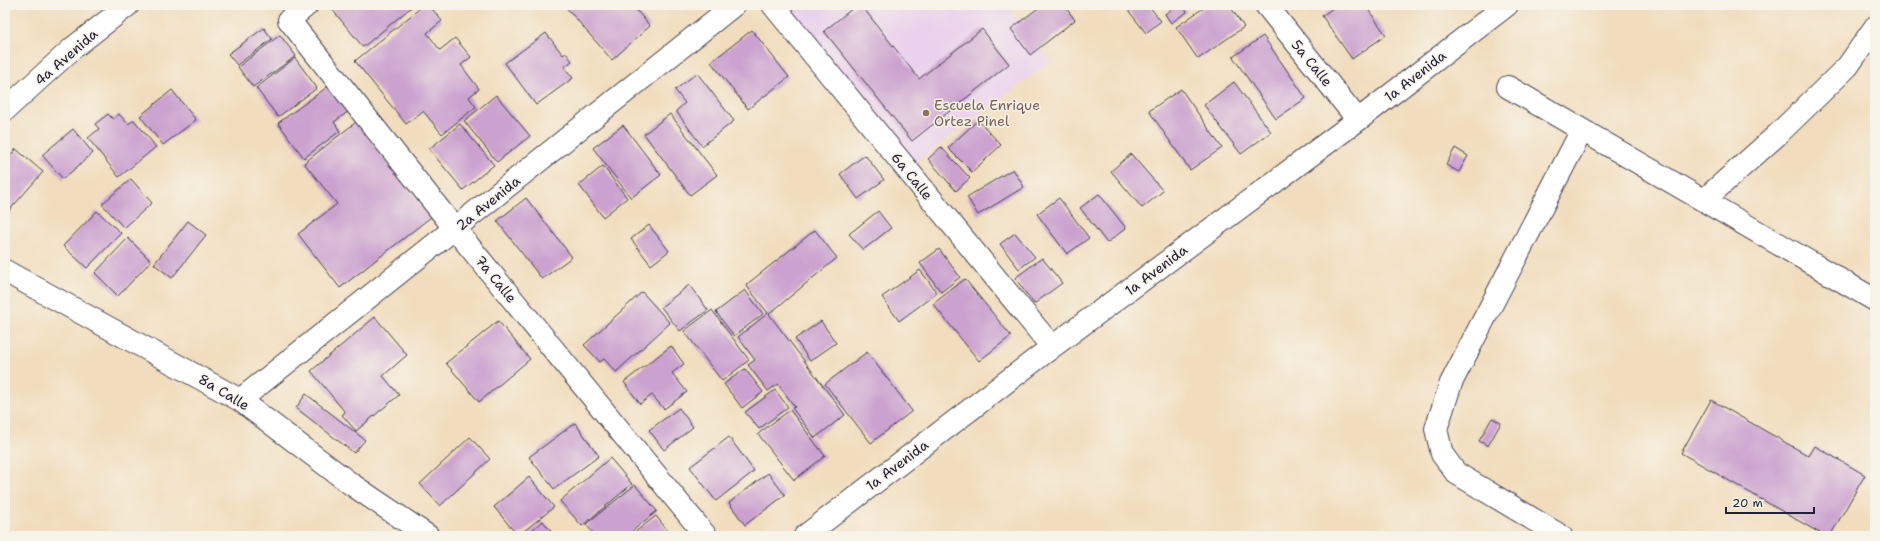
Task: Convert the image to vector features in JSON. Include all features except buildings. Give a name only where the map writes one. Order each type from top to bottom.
[{"type":"street","name":"4a Avenida","points":[[5,110],[73,48],[128,5]]},
{"type":"street","name":"7a Calle","points":[[307,5],[289,20],[455,229],[706,536]]},
{"type":"street","name":"2a Avenida","points":[[240,400],[734,5]]},
{"type":"street","name":"6a Calle","points":[[773,5],[1052,347]]},
{"type":"street","name":"5a Calle","points":[[1266,5],[1358,120]]},
{"type":"street","name":"1a Avenida","points":[[805,536],[1052,347],[1358,120],[1507,5]]},
{"type":"street","points":[[1704,200],[1778,135],[1848,66],[1875,27]]},
{"type":"street","points":[[1508,87],[1875,300]]},
{"type":"street","points":[[1561,536],[1456,473],[1442,454],[1436,429],[1451,383],[1582,130]]},
{"type":"street","name":"8a Calle","points":[[5,271],[240,400],[350,484],[428,536]]},
{"type":"shaded area","name":"Escuela Enrique Ortez Pinel","points":[[783,5],[1007,5],[1051,61],[912,165]]},
{"type":"place","name":"Escuela Enrique Ortez Pinel","points":[[926,113]]}]
